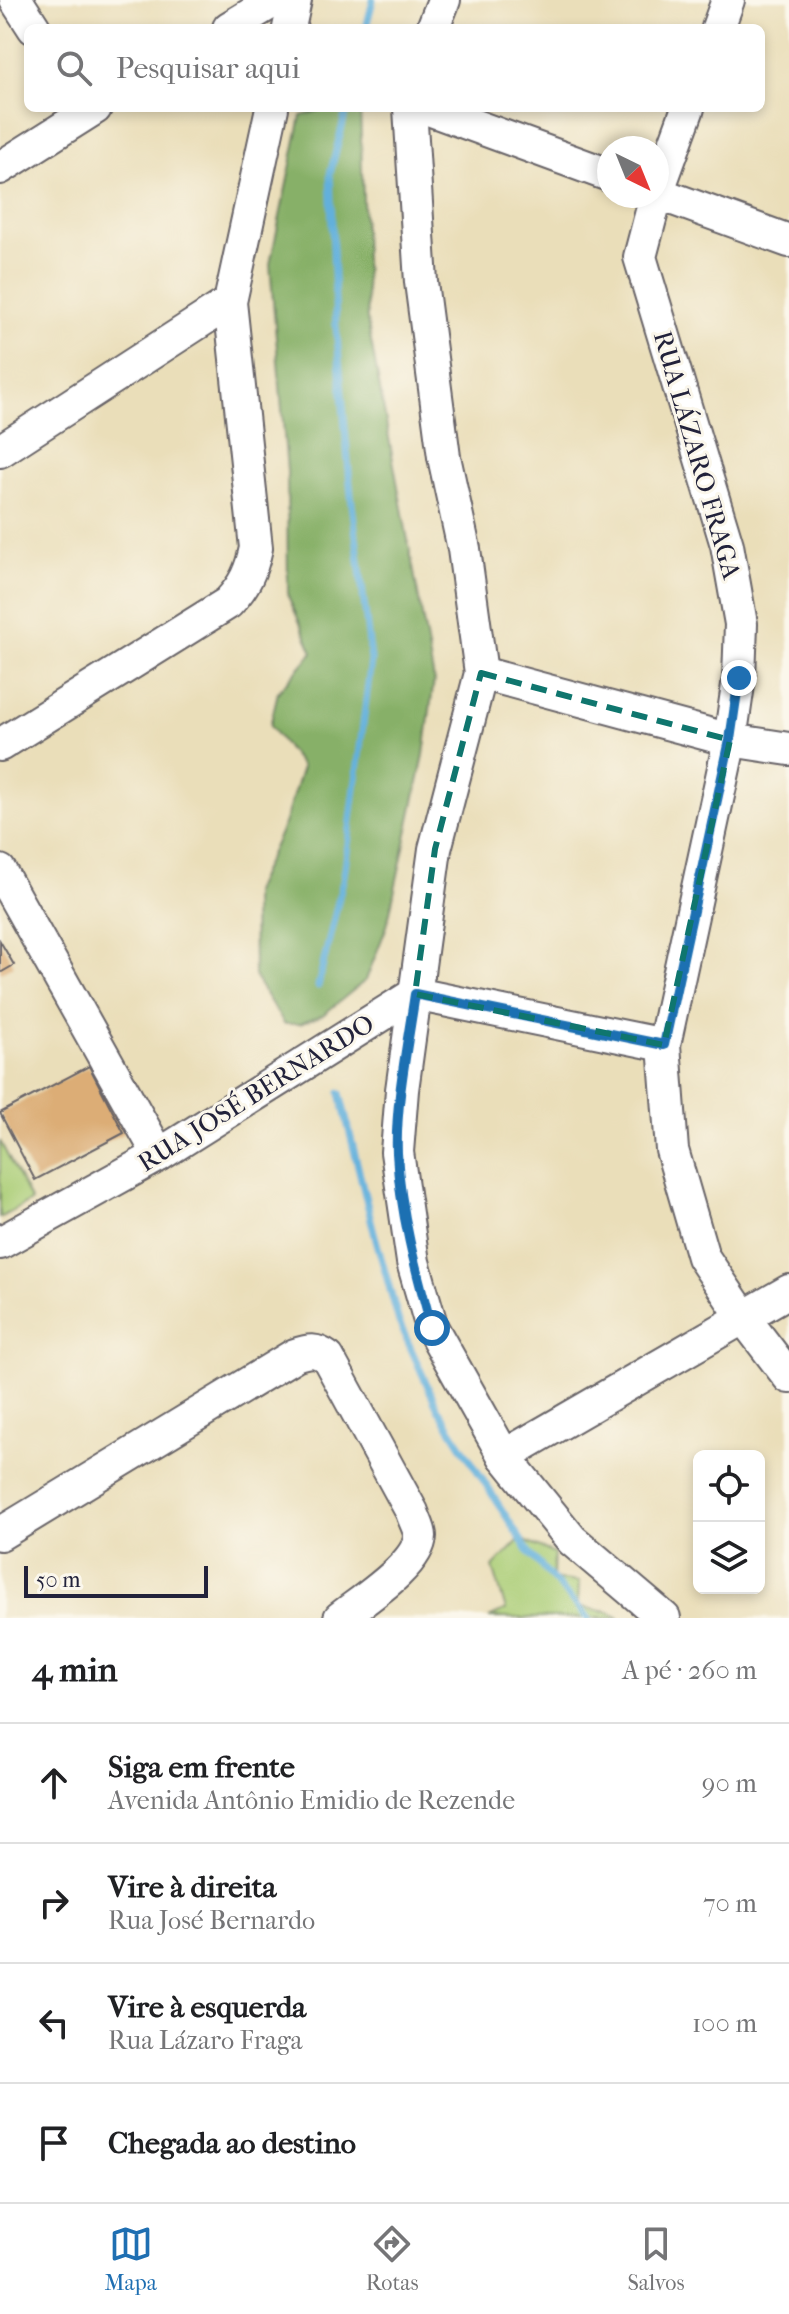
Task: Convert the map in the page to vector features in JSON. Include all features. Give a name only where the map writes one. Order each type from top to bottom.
[{"type":"street","points":[[16,0],[31,24]]},
{"type":"street","points":[[236,24],[275,0]]},
{"type":"street","points":[[290,24],[295,0]]},
{"type":"street","points":[[435,24],[444,0]]},
{"type":"street","points":[[719,24],[728,0]]},
{"type":"street","points":[[0,168],[85,112]]},
{"type":"street","points":[[0,745],[228,603],[243,587],[251,571],[256,548],[230,302],[271,112]]},
{"type":"street","points":[[410,112],[421,282],[444,457],[464,549],[481,673],[435,849],[402,1090],[397,1152],[413,1262],[432,1328],[504,1456],[572,1540],[664,1618]]},
{"type":"street","points":[[437,112],[597,171]]},
{"type":"street","name":"RUA LÁZARO FRAGA","points":[[669,161],[687,112]]},
{"type":"street","points":[[669,198],[789,241]]},
{"type":"street","name":"RUA LÁZARO FRAGA","points":[[653,208],[640,257],[727,545],[741,624],[739,678],[730,740],[664,1045],[672,1150],[703,1257],[789,1377]]},
{"type":"street","points":[[0,451],[230,302]]},
{"type":"street","points":[[481,673],[730,740],[789,749]]},
{"type":"street","points":[[0,871],[159,1155]]},
{"type":"street","points":[[415,994],[664,1045]]},
{"type":"street","name":"RUA JOSÉ BERNARDO","points":[[0,1243],[159,1155],[415,994]]},
{"type":"street","points":[[504,1456],[789,1291]]},
{"type":"street","points":[[0,1534],[295,1355],[309,1350],[318,1351],[328,1358],[412,1512],[420,1534],[417,1550],[408,1563],[340,1618]]},
{"type":"highlighted area","points":[[481,673],[730,740],[664,1045],[415,994],[435,849]]},
{"type":"green space","points":[[314,112],[360,112],[367,320],[434,680],[424,755],[387,926],[366,980],[323,1015],[300,1024],[284,1024],[254,976],[253,892],[284,824],[302,767],[270,726],[278,692],[313,652],[288,596],[287,471],[270,264],[301,116]]},
{"type":"green space","points":[[0,1141],[31,1201],[0,1218]]},
{"type":"green space","points":[[520,1539],[554,1554],[553,1579],[579,1582],[578,1607],[609,1612],[620,1618],[489,1618],[506,1610],[493,1567]]},
{"type":"building","points":[[0,941],[14,965],[0,973]]},
{"type":"building","points":[[89,1066],[124,1133],[35,1180],[0,1113]]},
{"type":"waterway","points":[[367,24],[373,0]]},
{"type":"waterway","points":[[318,986],[344,876],[371,660],[351,495],[336,325],[330,174],[346,112]]},
{"type":"waterway","points":[[340,1093],[399,1322],[438,1409],[530,1554],[588,1618]]},
{"type":"route","points":[[432,1328],[413,1262],[397,1152],[415,994],[664,1045],[730,740],[739,678]]}]
